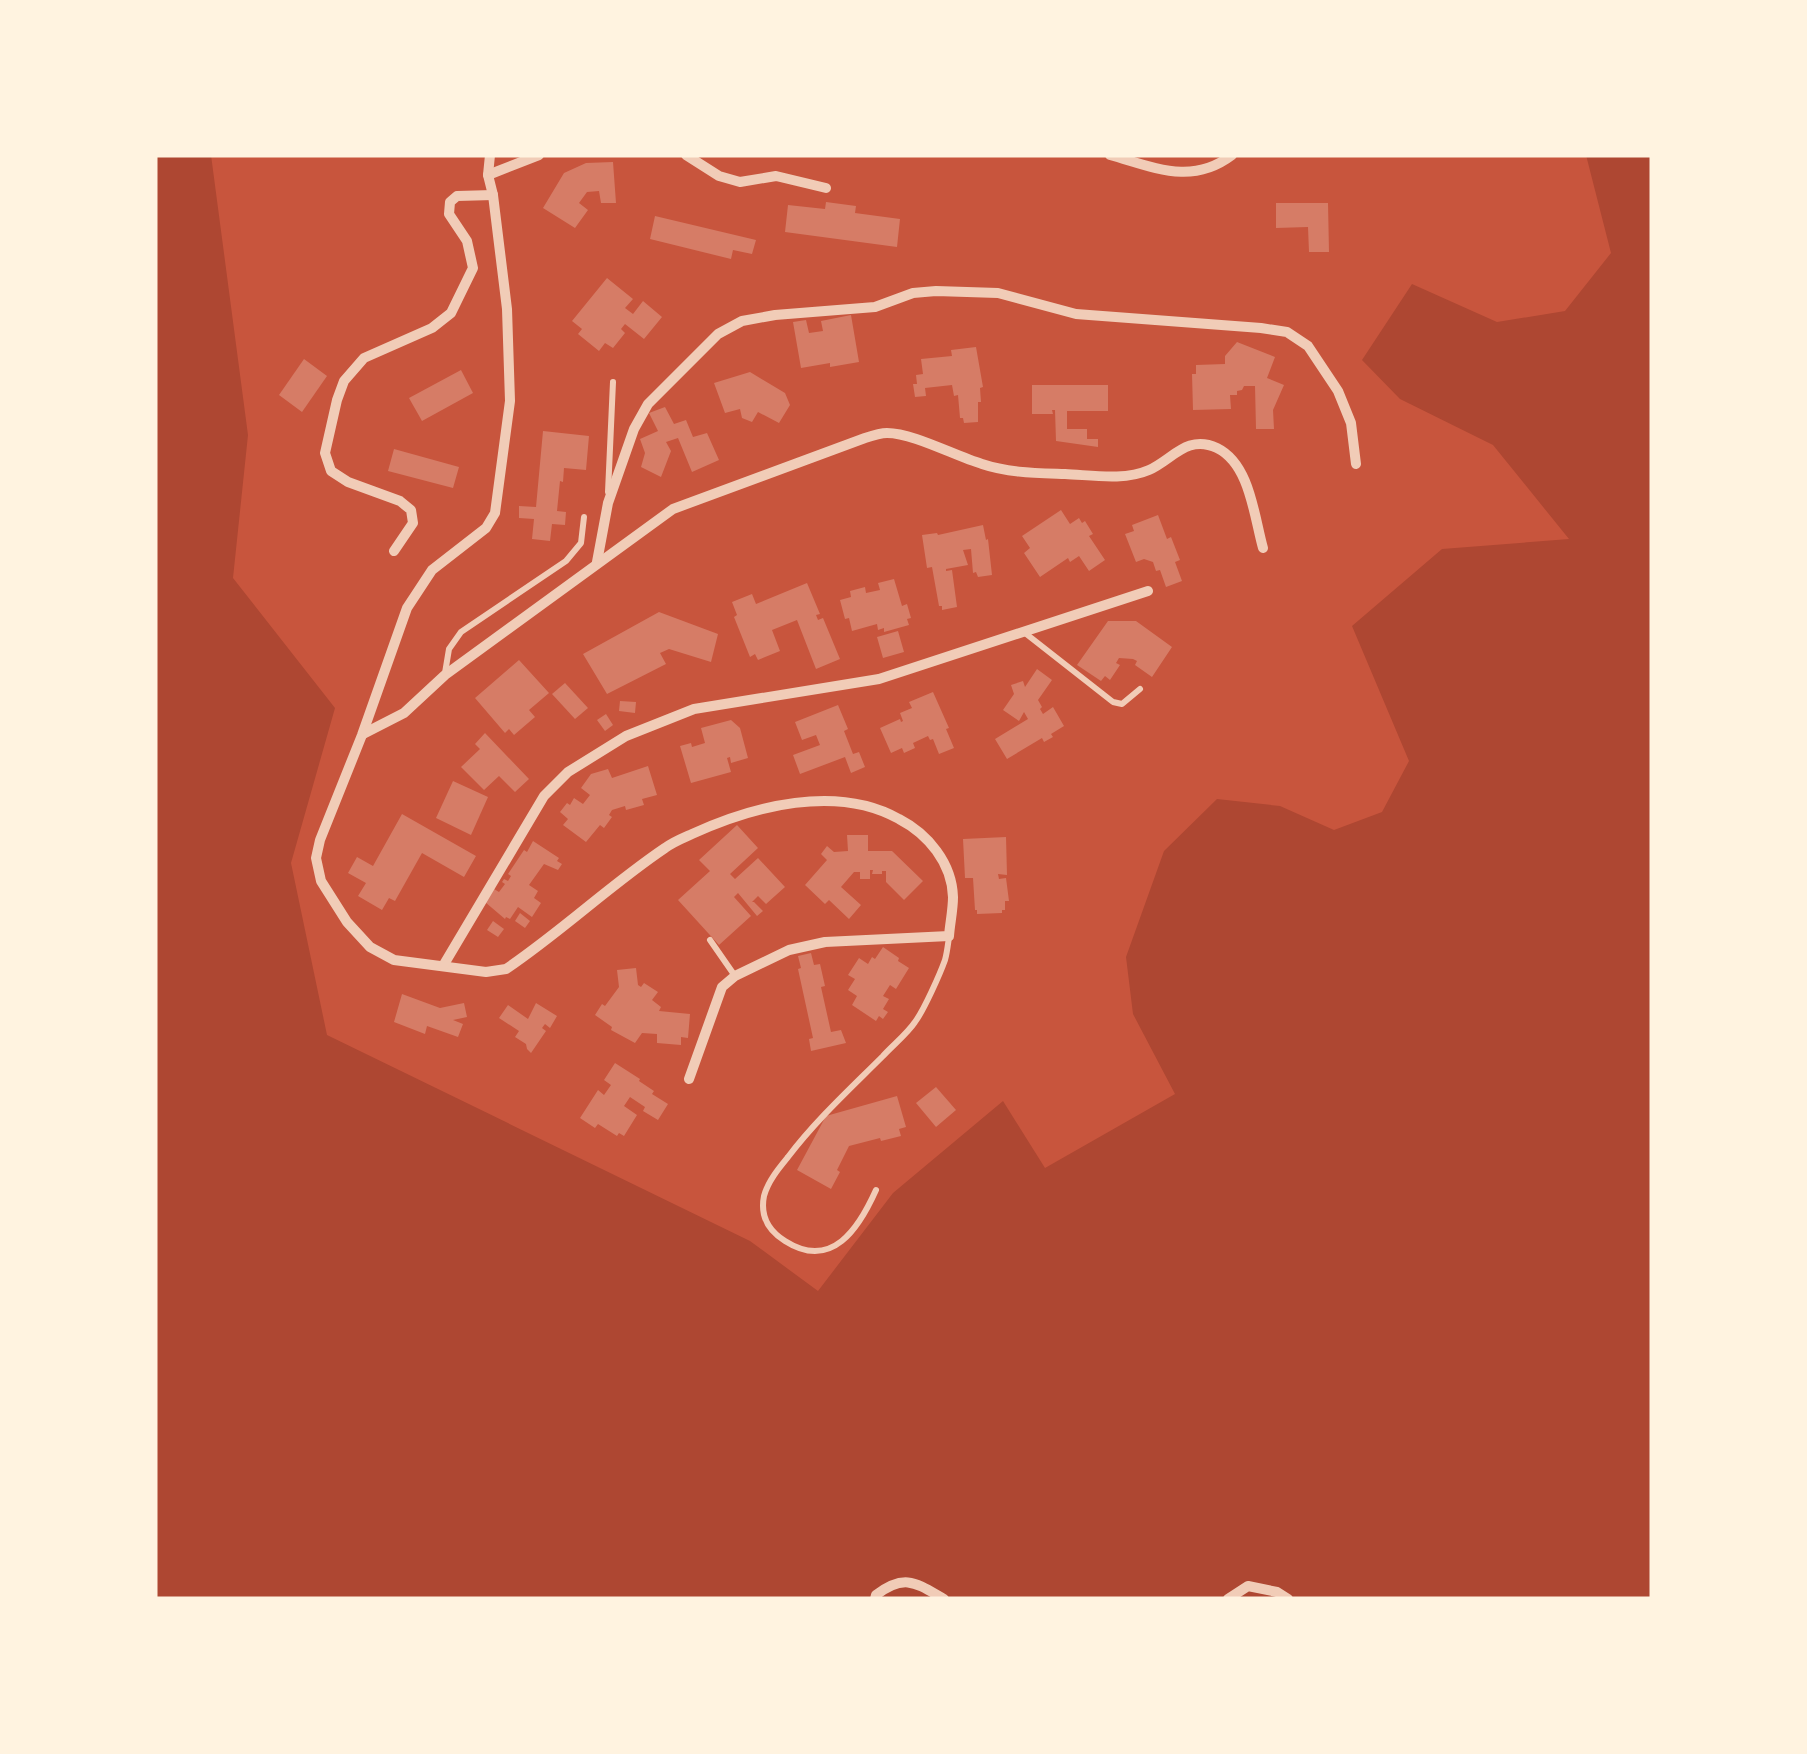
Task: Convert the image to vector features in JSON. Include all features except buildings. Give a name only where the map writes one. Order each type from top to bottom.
[{"type":"street","points":[[490,155],[488,175],[508,309],[510,401],[495,513],[486,528],[432,570],[407,608],[316,858],[321,880],[347,922],[370,947],[394,960],[486,972],[506,969],[667,846],[715,824],[766,808],[812,802],[854,803],[886,812],[915,828],[934,847],[949,874],[953,897],[949,936],[825,942],[789,950],[735,976],[722,988],[689,1079]]},
{"type":"street","points":[[488,175],[539,155]]},
{"type":"street","points":[[686,155],[719,176],[740,182],[776,176],[826,188]]},
{"type":"street","points":[[1110,155],[1176,174],[1204,170],[1232,155]]},
{"type":"street","points":[[394,551],[413,524],[411,510],[400,501],[348,482],[331,471],[325,454],[337,400],[344,381],[364,358],[432,328],[451,313],[473,268],[467,241],[449,214],[450,202],[457,196],[492,195]]},
{"type":"street","points":[[597,562],[608,503],[634,429],[648,404],[718,334],[742,321],[775,314],[875,307],[913,293],[936,290],[998,294],[1076,314],[1286,332],[1308,346],[1338,391],[1350,423],[1356,464]]},
{"type":"street","points":[[362,735],[404,713],[444,675],[672,509],[886,433],[1014,472],[1130,476],[1151,470],[1177,450],[1196,443],[1215,446],[1242,470],[1263,548]]},
{"type":"street","points":[[443,966],[544,796],[568,772],[626,736],[694,709],[879,679],[1148,591]]},
{"type":"street","points":[[876,1599],[876,1594],[892,1582],[915,1583],[944,1599]]},
{"type":"street","points":[[1228,1599],[1248,1586],[1288,1599]]},
{"type":"lane","points":[[608,503],[612,382]]},
{"type":"lane","points":[[444,675],[449,650],[461,632],[566,561],[581,543],[584,517]]},
{"type":"lane","points":[[1024,632],[1113,702],[1122,704],[1140,689]]},
{"type":"lane","points":[[876,1190],[846,1239],[836,1247],[818,1251],[785,1241],[769,1228],[763,1212],[764,1194],[772,1177],[800,1140],[916,1022],[945,959],[949,936]]},
{"type":"lane","points":[[710,940],[735,976]]},
{"type":"shaded area","points":[[155,155],[211,155],[248,435],[233,578],[335,708],[291,863],[327,1035],[750,1241],[818,1291],[893,1193],[1003,1101],[1045,1168],[1175,1094],[1133,1014],[1126,957],[1164,851],[1217,799],[1280,806],[1334,830],[1382,812],[1409,761],[1352,626],[1442,549],[1569,539],[1493,445],[1400,399],[1362,360],[1412,284],[1497,322],[1565,311],[1611,253],[1586,155],[1652,155],[1652,1599],[155,1599]]}]
